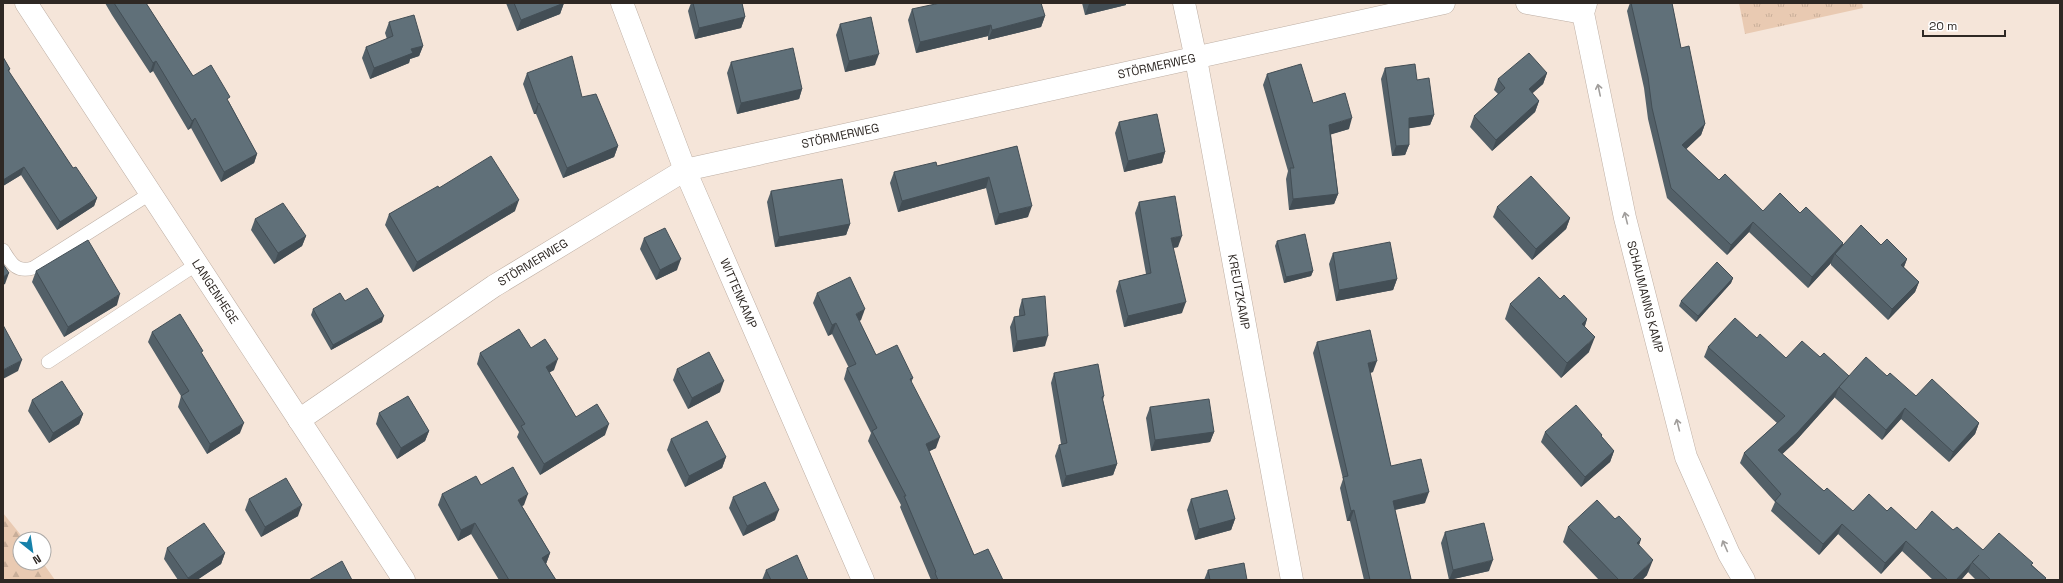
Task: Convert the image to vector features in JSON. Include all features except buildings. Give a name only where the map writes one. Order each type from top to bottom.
[{"type":"street","name":"LANGENHEGE","points":[[26,3],[404,580]]},
{"type":"street","name":"WITTENKAMP","points":[[622,3],[685,170],[863,580]]},
{"type":"street","name":"KREUTZKAMP","points":[[1184,3],[1196,59],[1292,580]]},
{"type":"street","name":"STÖRMERWEG","points":[[299,420],[494,286],[685,170],[1196,59],[1444,3]]},
{"type":"street","points":[[1528,3],[1584,8]]},
{"type":"street","name":"SCHAUMANNS KAMP","points":[[1584,8],[1625,218],[1686,457],[1729,554],[1744,580]]},
{"type":"lane","points":[[3,250],[12,266],[23,270],[33,268],[151,193]]},
{"type":"lane","points":[[48,362],[197,264]]},
{"type":"green space","points":[[1739,3],[1862,3],[1863,8],[1745,34]]},
{"type":"green space","points":[[3,513],[18,531],[12,531],[12,571],[49,571],[55,580],[3,580]]}]
